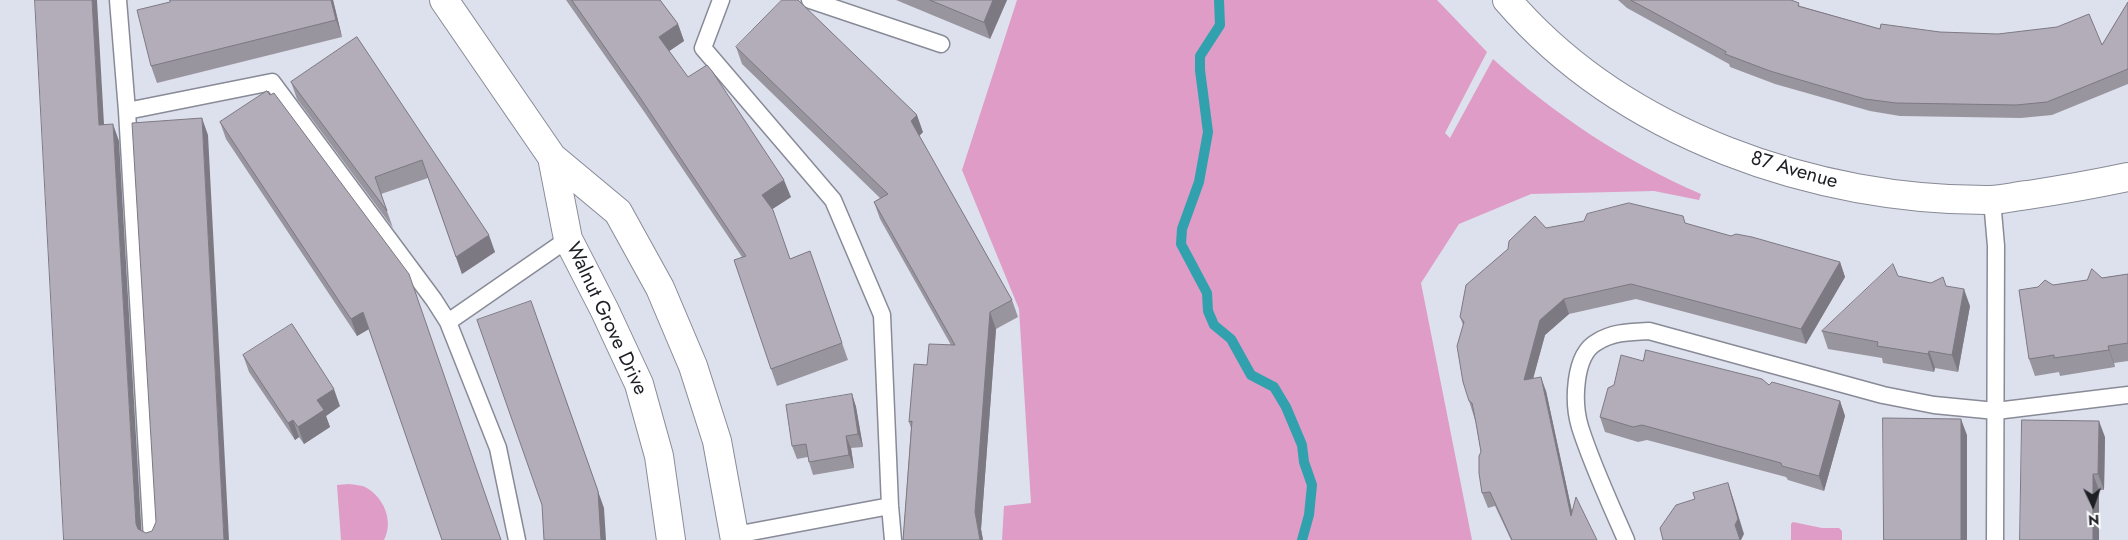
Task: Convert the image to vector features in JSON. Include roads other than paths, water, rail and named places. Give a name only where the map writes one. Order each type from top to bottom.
[{"type":"street","name":"Walnut Grove Drive","points":[[444,0],[552,157],[618,212],[660,288],[693,366],[717,441],[735,538]]},
{"type":"street","name":"87 Avenue","points":[[1507,0],[1524,19],[1575,66],[1615,94],[1660,120],[1756,162],[1811,179],[1903,196],[1992,200],[2068,189],[2128,177]]},
{"type":"street","name":"Walnut Grove Drive","points":[[552,157],[568,239],[605,311],[639,384],[659,456],[671,540]]},
{"type":"lane","points":[[118,0],[152,540]]},
{"type":"lane","points":[[722,0],[703,48],[833,200],[882,315],[893,540]]},
{"type":"lane","points":[[810,0],[941,44]]},
{"type":"lane","points":[[126,111],[272,82],[434,300],[448,322],[498,448],[517,540]]},
{"type":"lane","points":[[1992,200],[1996,246],[1995,540]]},
{"type":"lane","points":[[448,322],[568,239]]},
{"type":"lane","points":[[1626,540],[1608,500],[1580,425],[1576,398],[1582,357],[1595,342],[1618,333],[1649,331],[1883,395],[1934,406],[1996,411],[2128,395]]},
{"type":"lane","points":[[735,538],[890,506]]},
{"type":"waterway","points":[[1219,0],[1220,25],[1200,56],[1208,132],[1199,182],[1182,229],[1181,244],[1207,293],[1208,311],[1214,325],[1231,339],[1251,375],[1274,387],[1286,407],[1302,445],[1304,462],[1312,485],[1309,515],[1302,540]]}]
